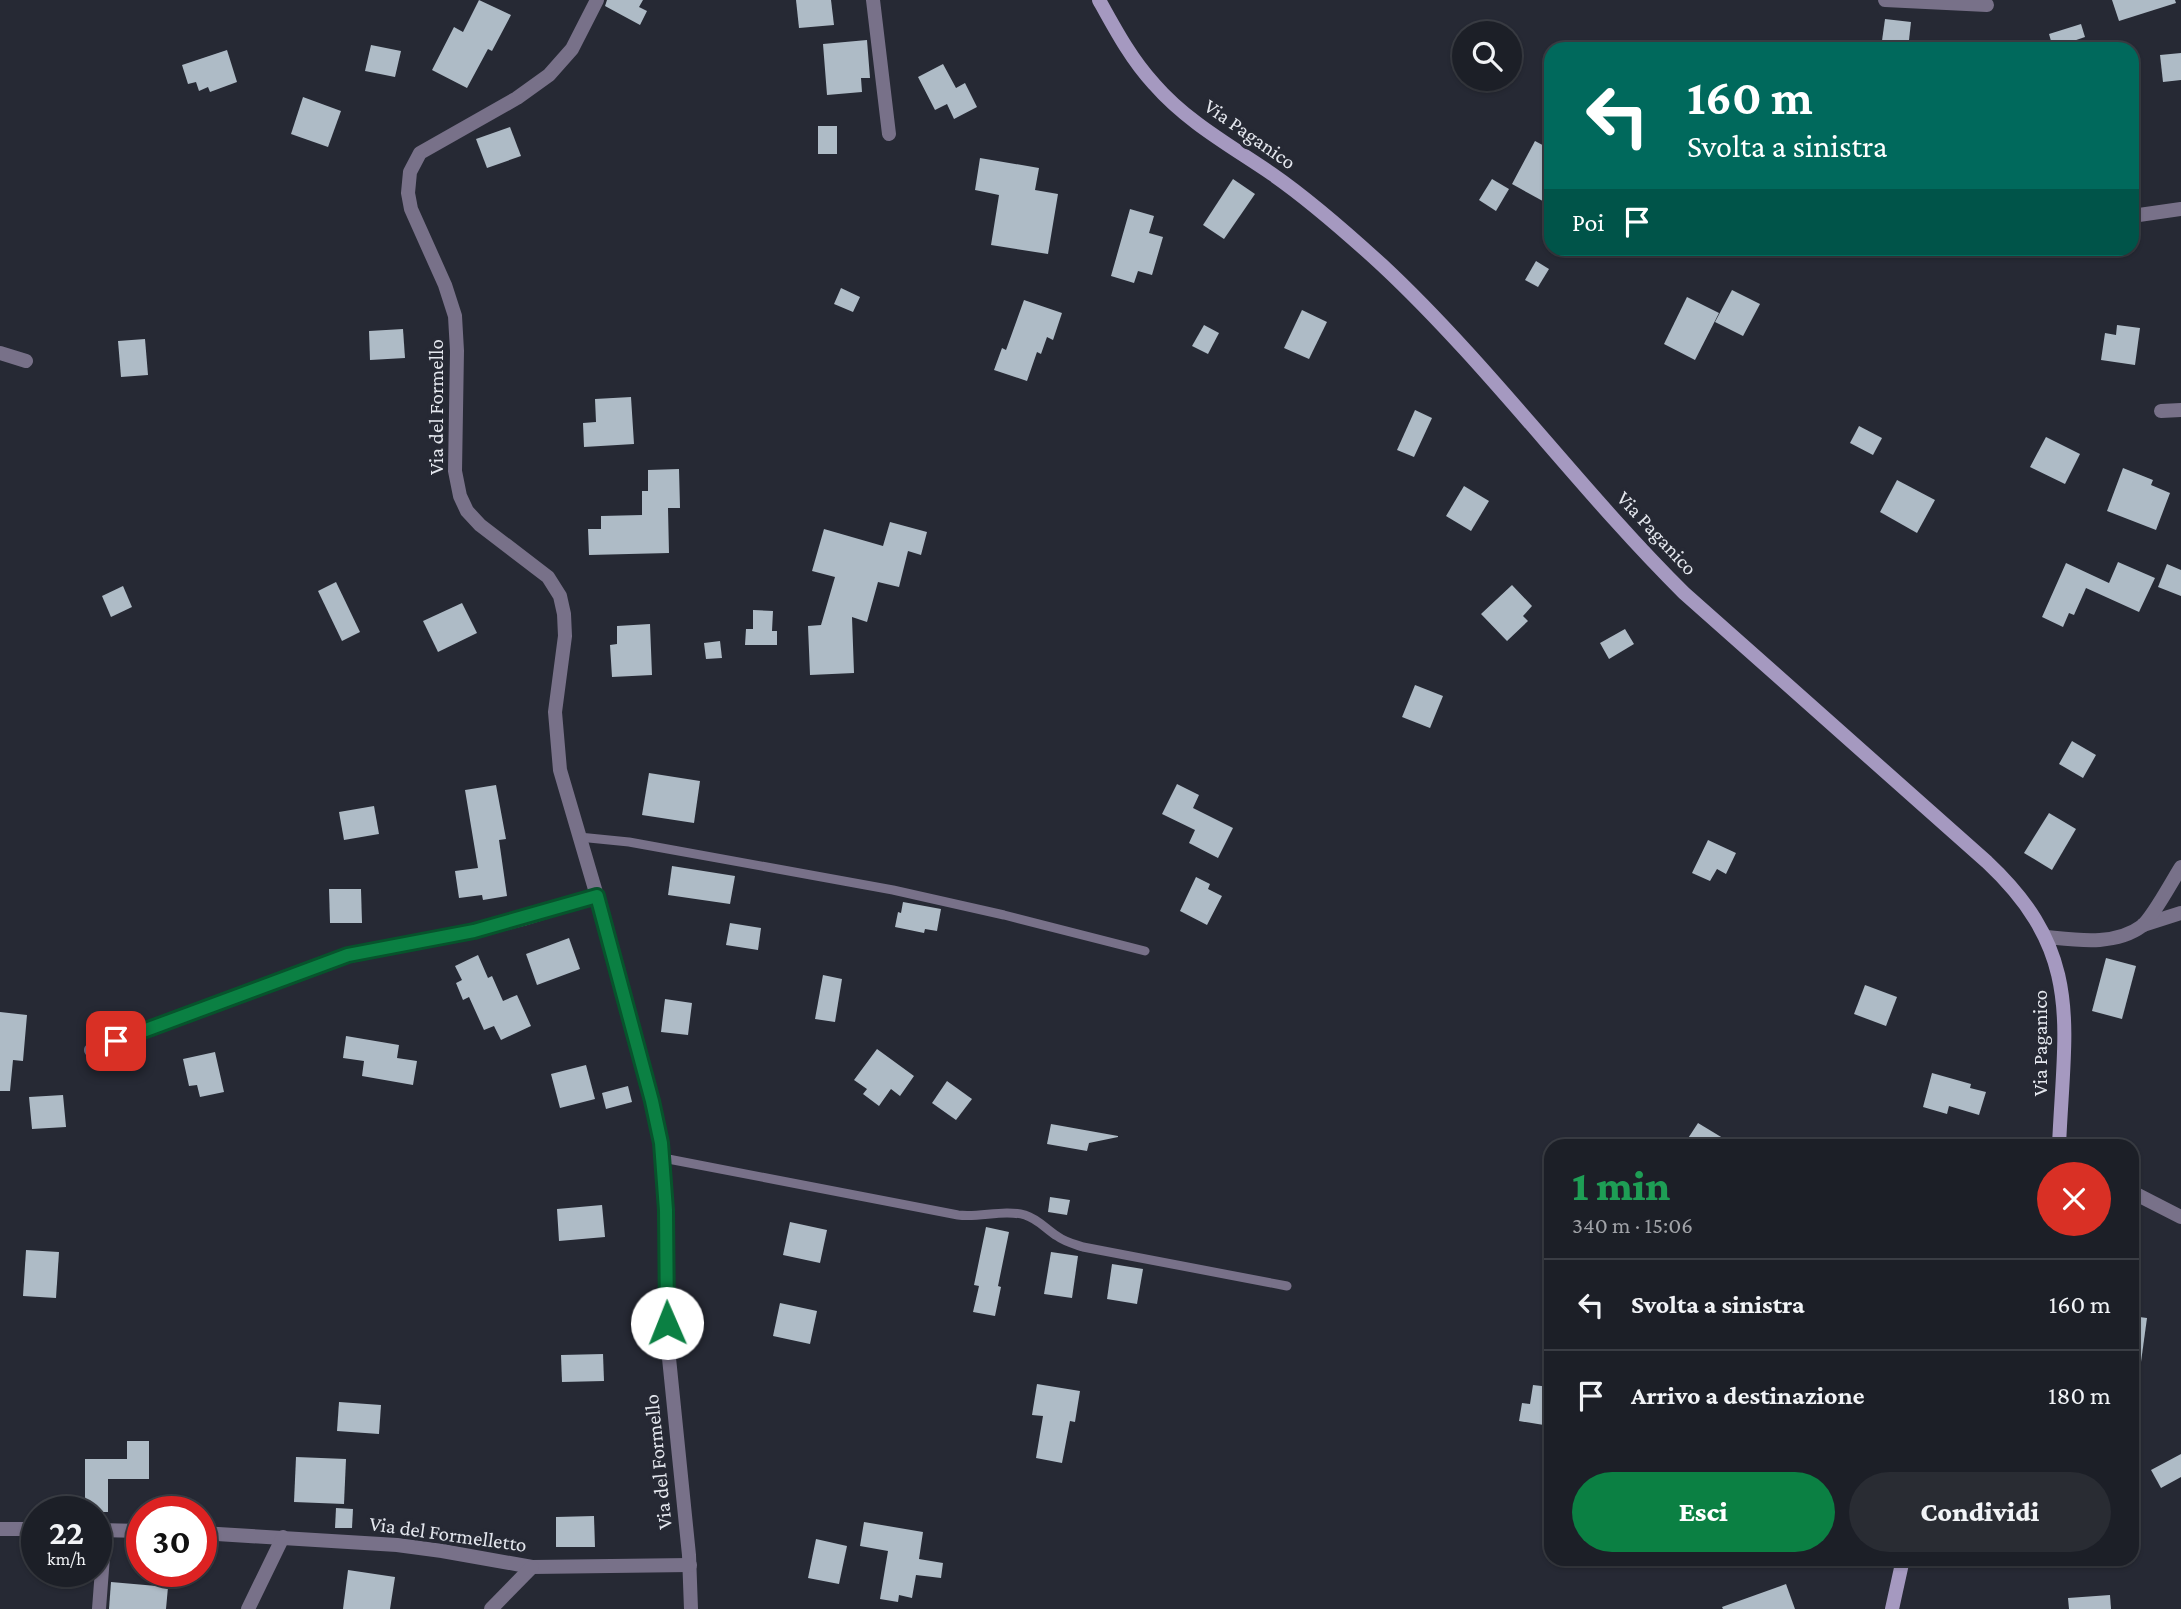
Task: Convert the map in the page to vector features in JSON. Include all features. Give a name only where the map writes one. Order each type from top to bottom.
[{"type":"street","name":"Via del Formello","points":[[597,0],[572,49],[549,75],[517,98],[420,153],[410,172],[408,194],[414,216],[446,285],[455,316],[456,477],[460,496],[475,520],[548,577],[561,602],[565,636],[556,696],[556,740],[563,783],[597,896],[652,1101],[663,1158],[669,1358],[690,1565],[691,1609]]},
{"type":"street","points":[[873,0],[889,134]]},
{"type":"street","name":"Via Paganico","points":[[1099,0],[1138,65],[1162,93],[1200,126],[1305,199],[1383,265],[1503,392],[1668,577],[1996,871],[2029,910],[2046,937],[2058,968],[2064,1014],[2061,1139]]},
{"type":"street","points":[[1885,0],[1987,5]]},
{"type":"street","points":[[2139,215],[2181,209]]},
{"type":"street","points":[[0,353],[26,361]]},
{"type":"street","points":[[2161,411],[2181,410]]},
{"type":"street","points":[[2143,925],[2181,867]]},
{"type":"street","points":[[91,1050],[348,955],[487,928],[597,896]]},
{"type":"street","points":[[2046,937],[2100,940],[2181,913]]},
{"type":"street","points":[[2139,1196],[2181,1217]]},
{"type":"street","points":[[0,1529],[21,1529]]},
{"type":"street","name":"Via del Formelletto","points":[[217,1533],[426,1548],[532,1567],[690,1565]]},
{"type":"street","points":[[248,1609],[283,1537]]},
{"type":"street","points":[[1892,1609],[1901,1566]]},
{"type":"street","points":[[491,1609],[532,1567]]},
{"type":"street","points":[[99,1609],[100,1587]]},
{"type":"lane","points":[[579,837],[629,842],[893,890],[993,912],[1145,951]]},
{"type":"lane","points":[[663,1158],[958,1215],[1024,1215],[1042,1223],[1065,1241],[1083,1247],[1287,1286]]},
{"type":"building","points":[[479,0],[511,15],[492,51],[488,49],[467,88],[432,70],[454,27],[463,32]]},
{"type":"building","points":[[607,0],[643,0],[639,7],[647,11],[640,25],[605,6]]},
{"type":"building","points":[[796,0],[831,0],[834,25],[799,28]]},
{"type":"building","points":[[2112,0],[2175,0],[2176,3],[2119,21]]},
{"type":"building","points":[[1885,19],[1911,22],[1909,42],[1882,42]]},
{"type":"building","points":[[2081,24],[2085,37],[2070,42],[2051,42],[2049,34]]},
{"type":"building","points":[[867,40],[870,78],[861,78],[862,92],[827,95],[823,44]]},
{"type":"building","points":[[371,45],[401,51],[395,77],[365,71]]},
{"type":"building","points":[[227,50],[237,82],[210,92],[208,87],[199,91],[196,82],[188,84],[182,65]]},
{"type":"building","points":[[2181,53],[2181,80],[2163,82],[2160,55]]},
{"type":"building","points":[[943,64],[956,88],[965,83],[977,107],[954,119],[947,104],[935,110],[918,77]]},
{"type":"building","points":[[303,97],[341,111],[328,147],[291,134]]},
{"type":"building","points":[[818,126],[837,126],[837,154],[818,154]]},
{"type":"building","points":[[510,127],[521,156],[487,168],[476,139]]},
{"type":"building","points":[[1535,141],[1544,146],[1544,202],[1512,184]]},
{"type":"building","points":[[980,158],[1039,168],[1035,190],[1058,194],[1048,254],[991,245],[999,195],[975,190]]},
{"type":"building","points":[[1233,179],[1255,194],[1224,239],[1203,225]]},
{"type":"building","points":[[1492,179],[1509,189],[1496,211],[1479,200]]},
{"type":"building","points":[[1130,209],[1154,216],[1149,233],[1163,237],[1152,275],[1138,271],[1134,283],[1111,276]]},
{"type":"building","points":[[1536,261],[1549,269],[1538,287],[1525,280]]},
{"type":"building","points":[[841,288],[860,297],[853,312],[834,304]]},
{"type":"building","points":[[1732,290],[1760,304],[1743,336],[1715,322]]},
{"type":"building","points":[[1687,297],[1719,313],[1695,360],[1664,344]]},
{"type":"building","points":[[1024,300],[1062,313],[1053,340],[1047,337],[1041,354],[1037,352],[1027,381],[994,370],[1002,348],[1006,350]]},
{"type":"building","points":[[1302,310],[1327,322],[1309,359],[1284,348]]},
{"type":"building","points":[[1204,325],[1219,333],[1208,354],[1192,346]]},
{"type":"building","points":[[2117,325],[2140,328],[2135,365],[2101,360],[2105,333],[2116,335]]},
{"type":"building","points":[[403,329],[405,358],[370,360],[369,331]]},
{"type":"building","points":[[145,339],[148,375],[121,377],[118,341]]},
{"type":"building","points":[[631,397],[634,444],[584,447],[583,423],[596,422],[595,399]]},
{"type":"building","points":[[1415,410],[1432,418],[1414,457],[1397,450]]},
{"type":"building","points":[[1859,426],[1882,438],[1873,455],[1850,443]]},
{"type":"building","points":[[2046,437],[2080,454],[2065,484],[2030,467]]},
{"type":"building","points":[[2123,468],[2153,480],[2151,485],[2170,493],[2156,530],[2107,511]]},
{"type":"building","points":[[679,469],[680,508],[668,508],[669,553],[589,555],[588,529],[601,529],[601,516],[642,515],[642,491],[648,491],[648,470]]},
{"type":"building","points":[[1897,480],[1935,500],[1917,533],[1880,512]]},
{"type":"building","points":[[1464,486],[1489,501],[1471,531],[1446,516]]},
{"type":"building","points":[[890,522],[927,532],[921,555],[908,551],[899,587],[878,582],[867,622],[852,617],[854,673],[810,675],[808,626],[821,625],[835,577],[812,571],[824,529],[883,546]]},
{"type":"building","points":[[2118,562],[2155,578],[2139,612],[2086,588],[2074,615],[2069,613],[2063,627],[2042,617],[2066,563],[2109,583]]},
{"type":"building","points":[[2167,564],[2181,570],[2181,596],[2158,587]]},
{"type":"building","points":[[336,582],[360,632],[342,641],[318,591]]},
{"type":"building","points":[[1512,585],[1532,606],[1523,616],[1528,621],[1507,641],[1481,614]]},
{"type":"building","points":[[123,586],[132,607],[111,617],[102,596]]},
{"type":"building","points":[[462,603],[477,633],[438,652],[423,621]]},
{"type":"building","points":[[753,610],[773,611],[772,631],[777,631],[777,645],[745,645],[746,629],[753,629]]},
{"type":"building","points":[[650,624],[652,675],[612,677],[610,645],[617,644],[617,626]]},
{"type":"building","points":[[1625,629],[1634,644],[1609,659],[1600,643]]},
{"type":"building","points":[[720,641],[722,658],[706,659],[704,643]]},
{"type":"building","points":[[1415,685],[1443,696],[1430,728],[1402,717]]},
{"type":"building","points":[[2072,741],[2096,755],[2083,778],[2059,764]]},
{"type":"building","points":[[649,773],[700,781],[694,823],[642,815]]},
{"type":"building","points":[[1177,784],[1199,795],[1193,808],[1233,828],[1218,858],[1189,843],[1195,830],[1162,814]]},
{"type":"building","points":[[496,785],[506,839],[499,840],[507,896],[483,900],[482,895],[459,898],[455,871],[478,868],[465,790]]},
{"type":"building","points":[[374,806],[379,834],[344,840],[339,812]]},
{"type":"building","points":[[2049,813],[2076,829],[2052,870],[2024,853]]},
{"type":"building","points":[[1708,840],[1736,853],[1726,874],[1717,869],[1710,881],[1692,873]]},
{"type":"building","points":[[672,866],[735,876],[730,904],[668,895]]},
{"type":"building","points":[[1196,877],[1210,884],[1208,889],[1222,896],[1207,925],[1180,911]]},
{"type":"building","points":[[329,889],[361,889],[362,923],[330,923]]},
{"type":"building","points":[[903,902],[941,909],[937,931],[925,929],[924,933],[895,927]]},
{"type":"building","points":[[730,923],[761,928],[758,950],[726,945]]},
{"type":"building","points":[[569,938],[580,969],[537,985],[526,954]]},
{"type":"building","points":[[478,955],[488,978],[492,976],[503,1001],[517,995],[531,1026],[501,1040],[494,1026],[484,1030],[469,997],[463,1000],[456,983],[462,980],[455,966]]},
{"type":"building","points":[[2106,958],[2136,966],[2122,1019],[2092,1011]]},
{"type":"building","points":[[823,975],[842,979],[835,1022],[815,1019]]},
{"type":"building","points":[[1865,985],[1897,997],[1886,1026],[1854,1014]]},
{"type":"building","points":[[665,999],[692,1003],[688,1035],[661,1032]]},
{"type":"building","points":[[0,1012],[27,1015],[23,1061],[13,1060],[10,1091],[0,1091]]},
{"type":"building","points":[[346,1036],[399,1045],[397,1058],[417,1061],[413,1085],[362,1076],[364,1061],[343,1058]]},
{"type":"building","points":[[877,1049],[914,1076],[900,1096],[891,1089],[879,1106],[863,1094],[867,1089],[854,1080]]},
{"type":"building","points":[[215,1052],[224,1092],[200,1097],[197,1085],[189,1086],[183,1059]]},
{"type":"building","points":[[586,1065],[595,1099],[560,1108],[551,1074]]},
{"type":"building","points":[[1932,1073],[1971,1084],[1970,1088],[1986,1092],[1979,1115],[1949,1106],[1947,1114],[1923,1107]]},
{"type":"building","points":[[947,1081],[972,1099],[956,1120],[932,1103]]},
{"type":"building","points":[[628,1086],[632,1102],[606,1109],[602,1093]]},
{"type":"building","points":[[63,1095],[66,1127],[32,1129],[29,1097]]},
{"type":"building","points":[[1698,1123],[1724,1139],[1688,1139]]},
{"type":"building","points":[[1051,1124],[1118,1137],[1089,1143],[1087,1151],[1047,1144]]},
{"type":"building","points":[[1050,1197],[1070,1200],[1067,1215],[1048,1212]]},
{"type":"building","points":[[602,1205],[605,1237],[559,1241],[557,1209]]},
{"type":"building","points":[[790,1222],[827,1230],[820,1263],[783,1255]]},
{"type":"building","points":[[986,1227],[1009,1232],[995,1316],[973,1312],[979,1286],[974,1285]]},
{"type":"building","points":[[26,1250],[59,1252],[56,1298],[23,1296]]},
{"type":"building","points":[[1051,1252],[1078,1256],[1072,1298],[1044,1294]]},
{"type":"building","points":[[1112,1264],[1143,1269],[1137,1304],[1107,1299]]},
{"type":"building","points":[[780,1303],[817,1311],[810,1344],[773,1336]]},
{"type":"building","points":[[2139,1317],[2147,1318],[2139,1362]]},
{"type":"building","points":[[603,1354],[604,1381],[562,1382],[561,1355]]},
{"type":"building","points":[[1037,1384],[1080,1391],[1075,1422],[1070,1421],[1062,1463],[1036,1458],[1043,1416],[1032,1415]]},
{"type":"building","points":[[1533,1385],[1544,1386],[1544,1425],[1519,1421],[1522,1403],[1530,1404]]},
{"type":"building","points":[[339,1402],[381,1405],[379,1434],[337,1431]]},
{"type":"building","points":[[127,1441],[149,1441],[149,1479],[108,1479],[108,1496],[85,1496],[85,1459],[127,1459]]},
{"type":"building","points":[[2181,1454],[2181,1477],[2161,1488],[2151,1470]]},
{"type":"building","points":[[296,1457],[346,1459],[344,1504],[294,1502]]},
{"type":"building","points":[[336,1508],[353,1509],[352,1528],[335,1528]]},
{"type":"building","points":[[594,1516],[595,1547],[556,1547],[556,1517]]},
{"type":"building","points":[[864,1522],[923,1532],[919,1559],[943,1563],[941,1578],[916,1575],[912,1598],[899,1595],[898,1602],[880,1599],[888,1551],[860,1546]]},
{"type":"building","points":[[816,1539],[847,1546],[839,1584],[808,1578]]},
{"type":"building","points":[[348,1570],[395,1577],[390,1609],[343,1609]]},
{"type":"building","points":[[112,1582],[126,1583],[126,1587],[168,1587],[166,1609],[109,1609]]},
{"type":"building","points":[[1786,1584],[1795,1609],[1722,1607]]},
{"type":"building","points":[[2110,1595],[2111,1609],[2069,1609],[2068,1598]]},
{"type":"route","points":[[116,1041],[348,955],[474,931],[597,896],[661,1143],[665,1176],[667,1323]]}]
